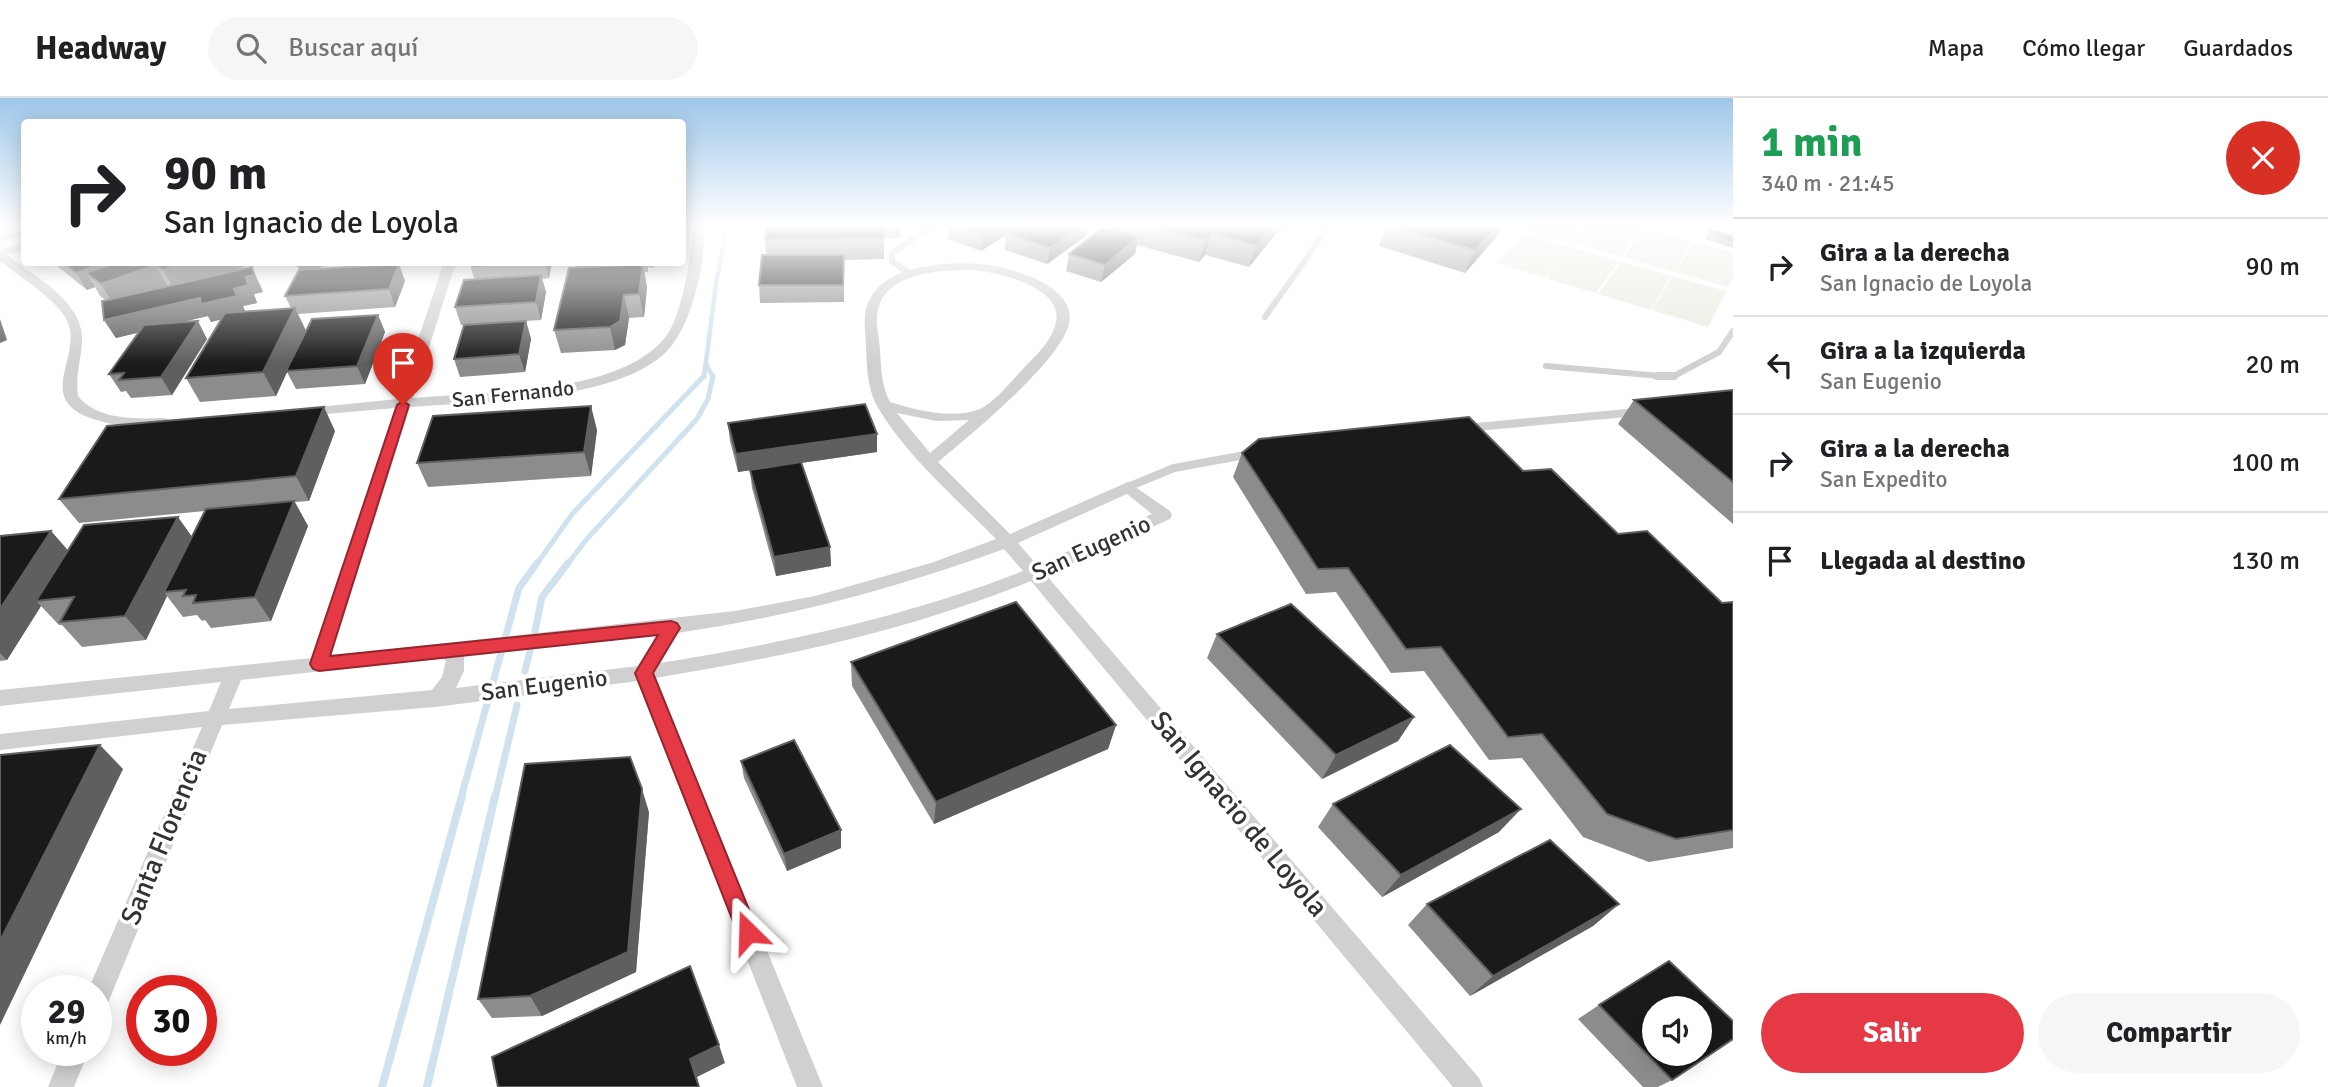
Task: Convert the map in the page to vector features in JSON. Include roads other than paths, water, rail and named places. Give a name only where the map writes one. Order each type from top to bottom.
[{"type":"street","points":[[20,272],[71,316],[76,331],[69,395],[78,406],[118,421],[177,421]]},
{"type":"street","points":[[319,664],[447,272]]},
{"type":"street","name":"San Fernando","points":[[284,413],[403,405],[577,388],[610,380],[634,369],[659,352],[677,330],[693,272]]},
{"type":"street","points":[[920,272],[910,274],[882,290],[872,311],[874,375],[884,405],[921,416],[937,417],[960,417],[990,410]]},
{"type":"street","points":[[929,463],[990,410],[1059,334],[1063,320],[1059,303],[1034,282],[1004,272]]},
{"type":"street","name":"San Ignacio de Loyola","points":[[884,405],[929,463],[1007,541],[1470,1087]]},
{"type":"street","name":"San Eugenio","points":[[0,698],[671,628],[789,607],[861,590],[937,567],[1007,541],[1128,487],[1164,515],[1035,574],[894,622],[754,654],[644,673],[435,699],[213,718],[0,742]]},
{"type":"street","points":[[671,628],[644,673],[810,1087]]},
{"type":"street","points":[[435,699],[447,687],[455,673],[456,658],[446,650]]},
{"type":"street","name":"Santa Florencia","points":[[107,975],[233,674]]},
{"type":"street","points":[[61,1087],[70,1066]]},
{"type":"lane","points":[[1265,317],[1297,272]]},
{"type":"lane","points":[[1546,366],[1672,377],[1719,352],[1733,331]]},
{"type":"lane","points":[[1452,429],[1653,410]]},
{"type":"lane","points":[[1128,487],[1174,468],[1264,452]]},
{"type":"waterway","points":[[704,377],[718,272]]},
{"type":"waterway","points":[[706,364],[713,377]]},
{"type":"waterway","points":[[536,565],[573,513],[704,376]]},
{"type":"waterway","points":[[567,565],[586,540],[697,419],[708,399],[713,377]]},
{"type":"waterway","points":[[461,798],[519,588],[537,563]]},
{"type":"waterway","points":[[535,631],[542,597],[568,563]]},
{"type":"waterway","points":[[525,671],[530,651]]},
{"type":"waterway","points":[[495,798],[517,705]]},
{"type":"waterway","points":[[382,1087],[462,796]]},
{"type":"waterway","points":[[427,1087],[495,796]]}]
